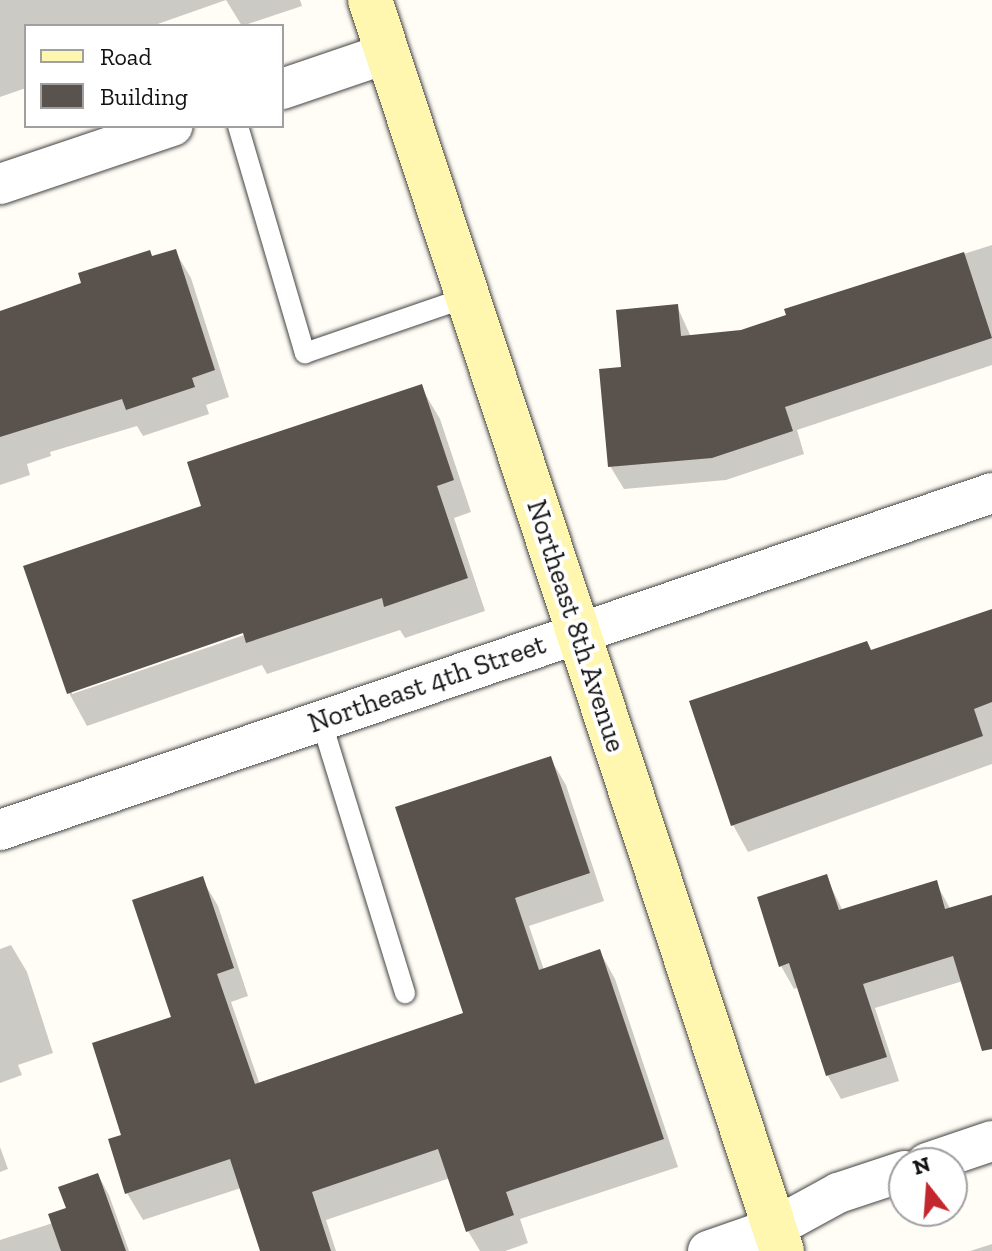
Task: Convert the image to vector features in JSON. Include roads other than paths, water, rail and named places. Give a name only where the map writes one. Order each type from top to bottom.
[{"type":"street","name":"Northeast 8th Avenue","points":[[370,0],[778,1240]]},
{"type":"street","points":[[284,88],[388,53]]},
{"type":"street","points":[[0,184],[166,128]]},
{"type":"street","name":"Northeast 4th Street","points":[[0,830],[992,493]]},
{"type":"street","points":[[968,1149],[992,1141]]},
{"type":"street","points":[[708,1251],[778,1240],[838,1193],[888,1176]]},
{"type":"lane","points":[[239,128],[305,353],[468,297]]},
{"type":"lane","points":[[321,720],[405,993]]}]
